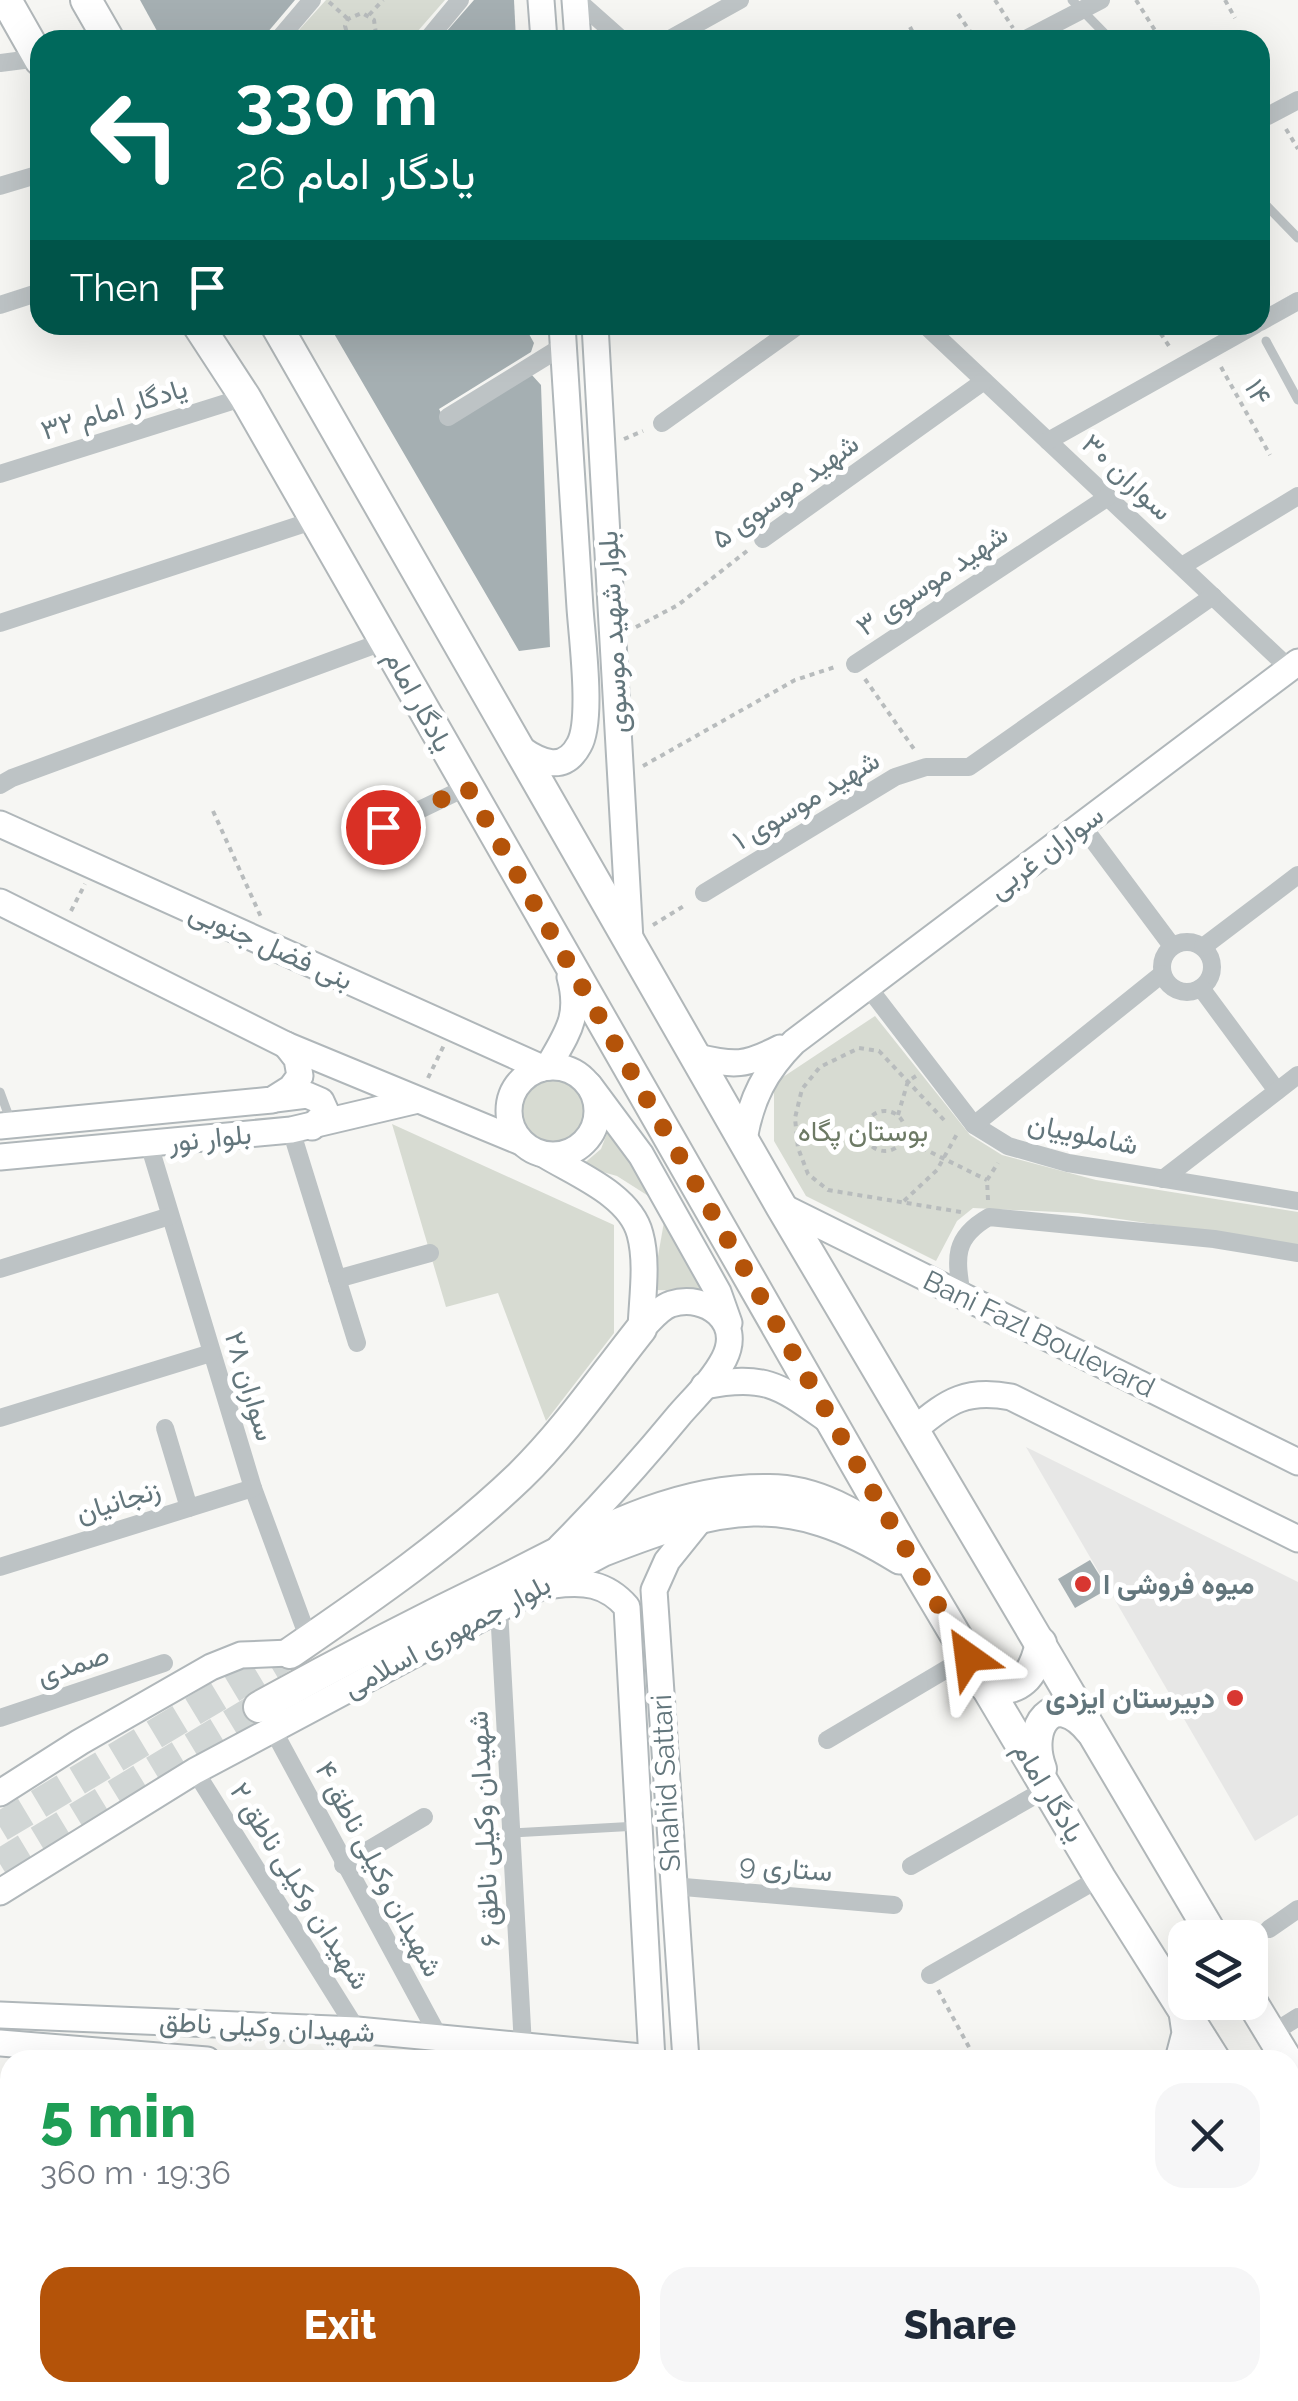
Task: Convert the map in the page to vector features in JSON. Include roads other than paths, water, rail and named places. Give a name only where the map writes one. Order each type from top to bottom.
[{"type":"main road","points":[[6,0],[30,42]]},
{"type":"main road","points":[[86,0],[103,30]]},
{"type":"main road","points":[[541,0],[543,30]]},
{"type":"main road","points":[[576,0],[578,30]]},
{"type":"main road","name":"یادگار امام","points":[[205,335],[238,385],[912,1562],[1168,1987]]},
{"type":"main road","points":[[220,335],[238,385]]},
{"type":"main road","points":[[280,335],[782,1206],[1203,1920]]},
{"type":"main road","name":"بلوار شهید موسوی","points":[[595,335],[630,940]]},
{"type":"main road","name":"بلوار شهید موسوی","points":[[521,749],[540,763],[554,763],[568,758],[579,746],[584,732],[584,667],[563,336]]},
{"type":"main road","name":"سواران غربی","points":[[794,1042],[1294,666]]},
{"type":"main road","name":"بنی فضل جنوبی","points":[[0,824],[545,1068]]},
{"type":"main road","points":[[0,902],[286,1045],[521,1142],[610,1194],[639,1229],[643,1259],[641,1329]]},
{"type":"main road","points":[[521,1142],[512,1129],[510,1099],[517,1085],[545,1068],[573,1021],[576,1007],[566,962]]},
{"type":"main road","points":[[697,1057],[734,1065],[751,1063],[794,1042]]},
{"type":"main road","points":[[744,1139],[750,1108],[761,1082],[794,1042]]},
{"type":"main road","name":"بلوار نور","points":[[6,1125],[272,1100],[291,1088],[300,1076],[297,1060],[286,1045]]},
{"type":"main road","points":[[545,1068],[568,1069],[589,1085],[641,1155],[718,1292],[728,1312],[730,1328],[729,1348],[711,1379],[600,1508],[552,1554]]},
{"type":"main road","points":[[544,1154],[574,1150],[586,1141],[597,1114],[596,1099],[589,1085]]},
{"type":"main road","points":[[272,1100],[297,1094],[321,1100],[326,1112],[302,1128]]},
{"type":"main road","name":"بلوار نور","points":[[0,1157],[302,1128],[418,1100]]},
{"type":"main road","name":"Bani Fazl Boulevard","points":[[782,1206],[1298,1462]]},
{"type":"main road","points":[[0,1793],[211,1667],[241,1655],[300,1646],[414,1568],[522,1474],[641,1329],[664,1307],[695,1303],[714,1310],[730,1328]]},
{"type":"main road","points":[[711,1379],[763,1381],[835,1425]]},
{"type":"main road","points":[[916,1428],[960,1397],[983,1392],[1011,1397],[1298,1539]]},
{"type":"main road","points":[[266,1718],[426,1617],[612,1524],[670,1504],[727,1493],[770,1490],[804,1494],[864,1520],[912,1562]]},
{"type":"main road","name":"بلوار جمهوری اسلامی","points":[[0,1892],[195,1770],[266,1718],[499,1608],[604,1553],[700,1520],[781,1512],[826,1522],[912,1562]]},
{"type":"main road","points":[[627,1607],[629,1584],[638,1580],[648,1582],[654,1590],[668,1561],[700,1520]]},
{"type":"main road","points":[[538,1588],[574,1582],[604,1586],[627,1607]]},
{"type":"main road","name":"Shahid Sattari","points":[[654,1590],[685,2050]]},
{"type":"main road","name":"Shahid Sattari","points":[[627,1607],[651,2050]]},
{"type":"main road","points":[[984,1685],[1000,1690],[1015,1686],[1037,1663],[1041,1643]]},
{"type":"main road","points":[[1048,1788],[1035,1752],[1040,1724],[1057,1711],[1067,1711],[1077,1715],[1095,1736]]},
{"type":"main road","name":"شهیدان وکیلی ناطق","points":[[0,2014],[357,2030],[563,2050]]},
{"type":"main road","points":[[1181,2050],[1186,2033],[1183,2020]]},
{"type":"main road","name":"یادگار امام","points":[[1189,2020],[1209,2050]]},
{"type":"main road","points":[[1263,2020],[1281,2050]]},
{"type":"street","points":[[286,30],[312,0]]},
{"type":"street","points":[[434,30],[460,0]]},
{"type":"street","points":[[576,0],[610,30]]},
{"type":"street","points":[[686,30],[740,0]]},
{"type":"street","points":[[1038,30],[1077,5],[1101,0]]},
{"type":"street","points":[[0,63],[30,60]]},
{"type":"street","points":[[1270,115],[1298,100]]},
{"type":"street","points":[[0,186],[30,177]]},
{"type":"street","points":[[0,305],[30,295]]},
{"type":"street","points":[[1270,317],[1298,301]]},
{"type":"street","points":[[662,423],[785,335]]},
{"type":"street","name":"سواران ۳۰","points":[[936,335],[1213,596],[1294,666]]},
{"type":"street","points":[[1048,441],[1238,335]]},
{"type":"street","points":[[448,416],[563,336]]},
{"type":"street","name":"شهید موسوی ۵","points":[[763,539],[984,381]]},
{"type":"street","name":"یادگار امام ۳۲","points":[[0,474],[238,385]]},
{"type":"street","name":"شهید موسوی ۳","points":[[854,664],[1108,496]]},
{"type":"street","points":[[1182,566],[1298,496]]},
{"type":"street","points":[[0,623],[315,520]]},
{"type":"street","name":"شهید موسوی ۱","points":[[704,893],[895,776],[926,768],[969,767],[1213,596]]},
{"type":"street","points":[[0,785],[385,641]]},
{"type":"street","points":[[356,841],[467,787]]},
{"type":"street","points":[[1081,824],[1172,946]]},
{"type":"street","points":[[1202,947],[1298,875]]},
{"type":"street","points":[[1188,941],[1202,947],[1212,960],[1211,976],[1201,988],[1186,993],[1171,987],[1162,974],[1162,958],[1172,946],[1188,941]]},
{"type":"street","points":[[974,1125],[1162,974]]},
{"type":"street","name":"شاملوییان","points":[[868,987],[974,1125],[1008,1146],[1068,1163],[1298,1201]]},
{"type":"street","points":[[1201,988],[1277,1091]]},
{"type":"street","points":[[1163,1179],[1298,1075]]},
{"type":"street","points":[[302,1128],[337,1280],[357,1343]]},
{"type":"street","name":"سواران ۲۸","points":[[149,1144],[300,1646]]},
{"type":"street","points":[[0,1269],[170,1216]]},
{"type":"street","points":[[962,1296],[955,1256],[972,1226],[988,1217],[1214,1239],[1298,1253]]},
{"type":"street","points":[[337,1280],[430,1253]]},
{"type":"street","points":[[0,1418],[211,1353]]},
{"type":"street","points":[[165,1428],[189,1508]]},
{"type":"street","name":"زنجانیان","points":[[0,1566],[253,1488]]},
{"type":"street","name":"شهیدان وکیلی ناطق ۶","points":[[499,1608],[523,2046]]},
{"type":"street","points":[[827,1740],[968,1657]]},
{"type":"street","name":"صمدی","points":[[0,1718],[164,1663]]},
{"type":"street","name":"شهیدان وکیلی ناطق ۴","points":[[266,1718],[438,2036]]},
{"type":"street","name":"شهیدان وکیلی ناطق ٢","points":[[195,1770],[357,2030]]},
{"type":"street","points":[[911,1866],[1048,1788]]},
{"type":"street","points":[[344,1865],[424,1817]]},
{"type":"street","points":[[930,1975],[1100,1878]]},
{"type":"street","name":"ستاری 9","points":[[672,1886],[894,1905]]},
{"type":"street","points":[[1269,1929],[1298,1910]]},
{"type":"street","points":[[1284,2050],[1298,2017]]},
{"type":"lane","points":[[1077,5],[1101,30]]},
{"type":"lane","points":[[1270,209],[1298,238]]},
{"type":"lane","points":[[1266,341],[1298,400]]},
{"type":"lane","points":[[0,1092],[6,1125]]},
{"type":"lane","points":[[512,1833],[638,1826]]},
{"type":"tunnel","points":[[0,1827],[290,1653]]},
{"type":"tunnel","points":[[0,1864],[259,1707]]},
{"type":"place","name":"میوه فروشی ا","points":[[1083,1584]]},
{"type":"place","name":"دبیرستان ایزدی","points":[[1235,1698]]},
{"type":"park label","name":"بوستان پگاه","points":[[863,1131]]}]
